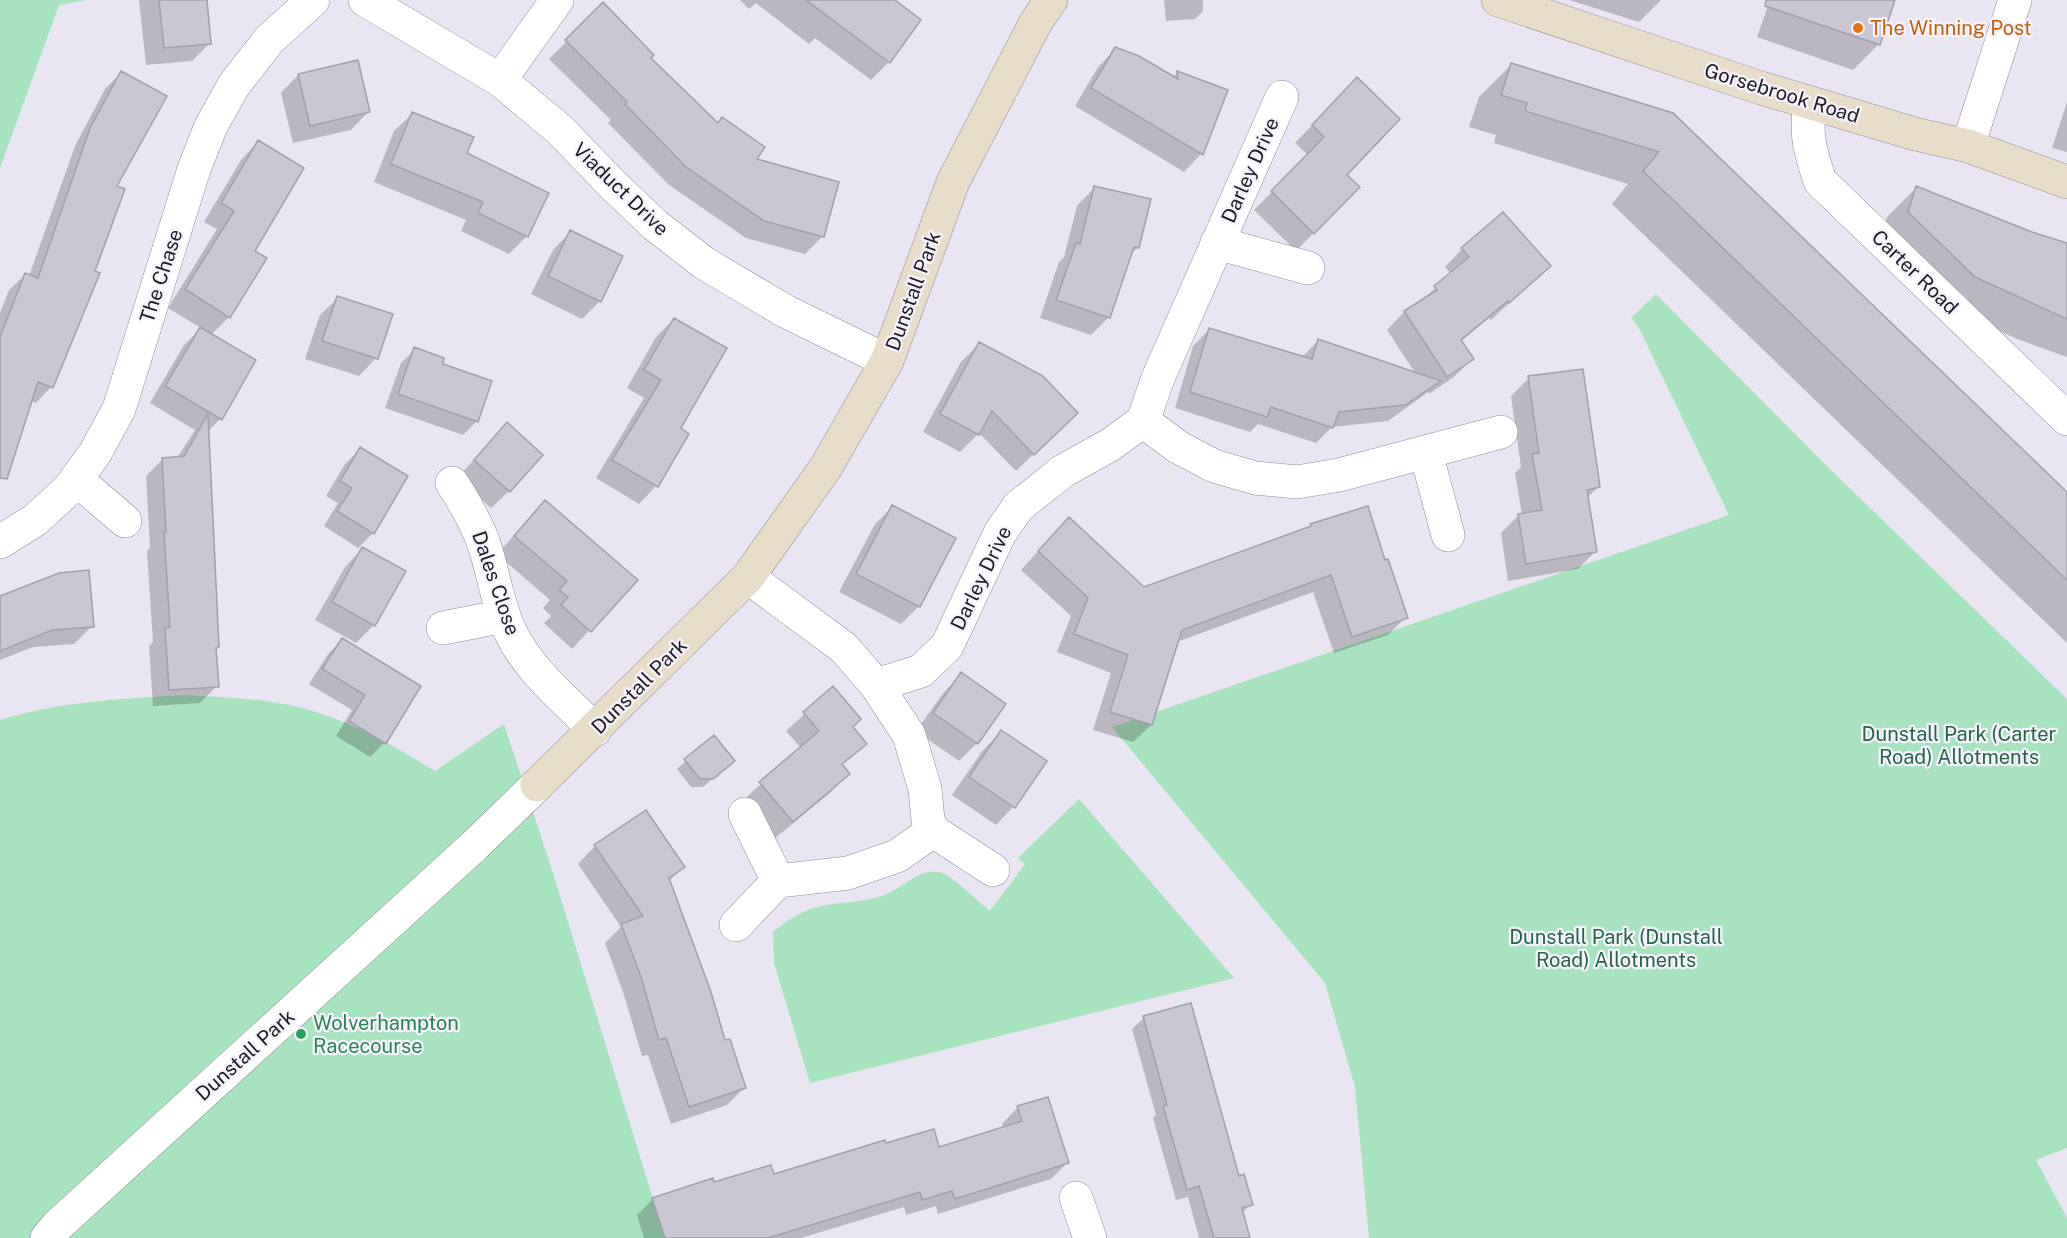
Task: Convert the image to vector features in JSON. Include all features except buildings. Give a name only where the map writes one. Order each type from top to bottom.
[{"type":"street","name":"The Chase","points":[[0,542],[34,520],[69,489],[95,453],[119,409],[195,170],[212,126],[234,85],[269,40],[314,0]]},
{"type":"street","name":"Viaduct Drive","points":[[365,0],[500,80],[560,130],[655,225],[704,263],[785,310],[887,361]]},
{"type":"street","points":[[500,80],[557,0]]},
{"type":"street","name":"Dunstall Park","points":[[47,1238],[57,1226],[474,846],[596,730],[748,577],[826,467],[887,361],[953,182],[1036,22],[1051,0]]},
{"type":"street","name":"Gorsebrook Road","points":[[1498,0],[1810,103],[1915,134],[1968,146],[2067,182]]},
{"type":"street","points":[[1968,146],[2015,0]]},
{"type":"street","name":"Darley Drive","points":[[876,685],[921,671],[948,646],[1000,533],[1018,507],[1063,471],[1110,445],[1143,421],[1158,378],[1282,97]]},
{"type":"street","name":"Carter Road","points":[[1810,103],[1806,126],[1809,148],[1821,181],[2067,419]]},
{"type":"street","name":"Darley Drive","points":[[1217,243],[1308,268]]},
{"type":"street","points":[[1143,421],[1178,447],[1214,466],[1255,478],[1297,482],[1339,475],[1501,432]]},
{"type":"street","points":[[1426,453],[1448,536]]},
{"type":"street","points":[[76,479],[125,521]]},
{"type":"street","name":"Dales Close","points":[[452,483],[471,513],[484,546],[504,616],[527,661],[596,730]]},
{"type":"street","points":[[748,577],[844,648],[876,685],[909,735],[925,789],[928,820],[933,831],[993,870]]},
{"type":"street","points":[[443,628],[504,616]]},
{"type":"street","points":[[745,814],[778,881]]},
{"type":"street","points":[[736,925],[778,881],[848,873],[897,856],[933,831]]},
{"type":"street","points":[[1076,1198],[1080,1236]]},
{"type":"green space","points":[[0,0],[87,0],[59,5],[0,168]]},
{"type":"green space","name":"Dunstall Park (Dunstall Road) Allotments","points":[[1656,294],[1831,470],[2067,699],[2067,1148],[2036,1160],[2067,1218],[2067,1238],[1369,1238],[1355,1087],[1325,983],[1112,727],[1729,515],[1638,326],[1631,318]]},
{"type":"green space","name":"Wolverhampton Racecourse","points":[[184,695],[268,701],[300,707],[348,724],[435,771],[504,724],[552,870],[665,1238],[0,1238],[0,720],[68,705]]},
{"type":"green space","points":[[1079,799],[1234,978],[810,1083],[774,963],[773,932],[808,910],[829,904],[881,896],[919,875],[932,871],[950,878],[990,911],[1025,864],[1018,858]]},
{"type":"place","name":"The Winning Post","points":[[1858,28]]},
{"type":"place","name":"Wolverhampton Racecourse","points":[[301,1034]]},
{"type":"park label","name":"Dunstall Park (Carter Road) Allotments","points":[[1959,746]]}]
